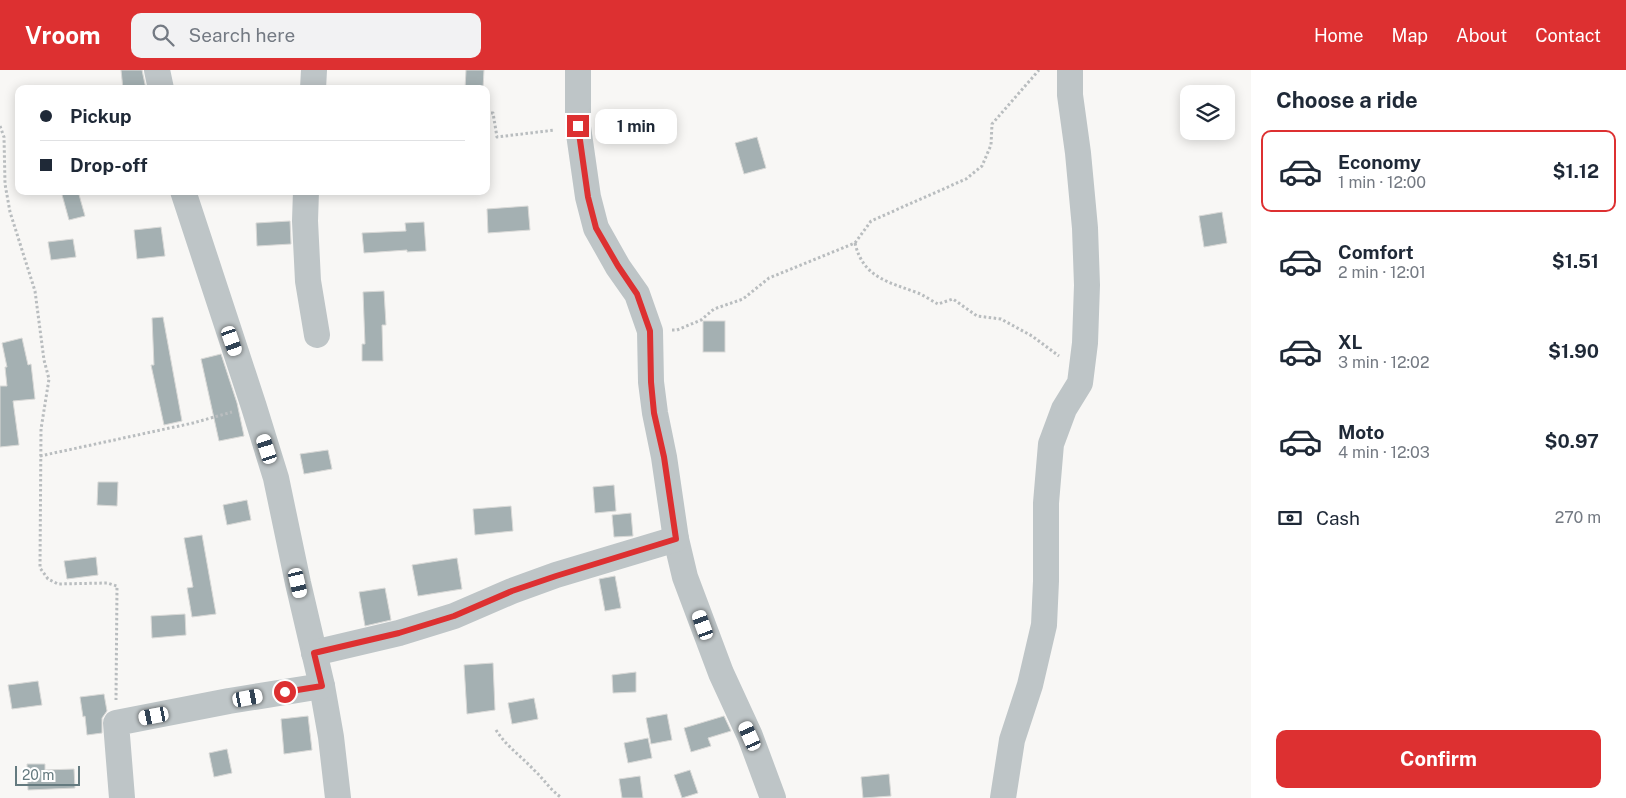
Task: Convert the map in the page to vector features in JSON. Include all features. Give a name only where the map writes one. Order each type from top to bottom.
[{"type":"street","points":[[157,70],[160,85]]},
{"type":"street","points":[[313,85],[314,70]]},
{"type":"street","points":[[578,70],[578,126],[588,197],[596,228],[637,294],[650,331],[654,413],[664,457],[676,539],[685,576],[718,664],[750,736],[773,798]]},
{"type":"street","points":[[1004,798],[1012,740],[1030,685],[1044,624],[1046,503],[1051,444],[1064,409],[1080,384],[1085,343],[1087,285],[1079,163],[1070,96],[1070,70]]},
{"type":"street","points":[[184,195],[276,478],[322,686],[331,737],[338,798]]},
{"type":"street","points":[[306,195],[305,222],[308,281],[317,335]]},
{"type":"street","points":[[314,653],[399,633],[454,616],[512,591],[676,539]]},
{"type":"street","points":[[122,798],[116,723],[229,701],[322,686]]},
{"type":"path","points":[[650,331],[676,330],[701,320],[714,309],[743,299],[769,278],[855,243],[871,221],[966,179],[982,166],[991,145],[992,124],[1039,70]]},
{"type":"path","points":[[490,113],[493,113],[497,137],[578,126]]},
{"type":"path","points":[[0,126],[4,137],[6,184],[10,212],[35,291],[44,360],[49,379],[41,429],[40,568],[48,579],[58,584],[107,583],[117,586],[116,723]]},
{"type":"path","points":[[855,243],[858,255],[872,273],[896,286],[919,294],[938,304],[953,299],[977,316],[1001,319],[1032,336],[1066,361],[1080,384]]},
{"type":"path","points":[[40,456],[193,423],[254,407]]},
{"type":"path","points":[[496,730],[503,742],[534,770],[554,793],[562,798]]},
{"type":"building","points":[[121,70],[142,70],[145,85],[123,85]]},
{"type":"building","points":[[466,70],[484,70],[483,85],[465,85]]},
{"type":"building","points":[[634,113],[641,136],[625,141],[618,118]]},
{"type":"building","points":[[757,137],[766,168],[744,174],[735,143]]},
{"type":"building","points":[[62,195],[79,195],[85,216],[69,220]]},
{"type":"building","points":[[528,206],[530,230],[488,233],[487,209]]},
{"type":"building","points":[[1222,212],[1227,243],[1204,247],[1199,216]]},
{"type":"building","points":[[290,221],[291,244],[257,246],[256,223]]},
{"type":"building","points":[[424,222],[426,251],[407,252],[407,250],[364,253],[362,233],[406,231],[405,223]]},
{"type":"building","points":[[161,227],[165,256],[137,259],[134,230]]},
{"type":"building","points":[[73,239],[76,257],[51,260],[48,242]]},
{"type":"building","points":[[384,291],[386,325],[382,325],[383,361],[362,361],[362,344],[365,344],[363,292]]},
{"type":"building","points":[[163,317],[182,421],[164,425],[151,365],[154,365],[152,318]]},
{"type":"building","points":[[703,321],[725,321],[725,352],[703,352]]},
{"type":"building","points":[[22,338],[28,365],[31,364],[35,399],[13,401],[19,445],[0,447],[0,386],[7,386],[5,367],[7,367],[2,343]]},
{"type":"building","points":[[221,354],[237,403],[244,436],[219,441],[201,359]]},
{"type":"building","points":[[328,450],[332,469],[304,474],[300,454]]},
{"type":"building","points":[[98,482],[118,482],[117,506],[97,505]]},
{"type":"building","points":[[614,485],[616,511],[595,513],[593,487]]},
{"type":"building","points":[[247,500],[251,520],[227,525],[223,505]]},
{"type":"building","points":[[511,506],[513,531],[475,535],[473,509]]},
{"type":"building","points":[[631,513],[633,536],[614,537],[612,515]]},
{"type":"building","points":[[202,535],[216,614],[192,617],[187,588],[193,587],[184,538]]},
{"type":"building","points":[[96,557],[98,575],[67,579],[64,561]]},
{"type":"building","points":[[457,558],[462,589],[418,596],[412,565]]},
{"type":"building","points":[[615,576],[621,608],[605,611],[599,579]]},
{"type":"building","points":[[385,588],[391,620],[365,626],[359,592]]},
{"type":"building","points":[[185,614],[186,635],[152,638],[151,616]]},
{"type":"building","points":[[493,663],[495,710],[467,714],[464,665]]},
{"type":"building","points":[[636,672],[636,692],[613,693],[612,675]]},
{"type":"building","points":[[38,681],[42,705],[12,709],[8,685]]},
{"type":"building","points":[[104,694],[107,711],[102,718],[102,733],[87,735],[80,697]]},
{"type":"building","points":[[534,698],[538,719],[512,724],[508,703]]},
{"type":"building","points":[[667,714],[672,740],[651,744],[646,718]]},
{"type":"building","points":[[308,716],[312,750],[284,754],[281,719]]},
{"type":"building","points":[[724,716],[731,731],[708,738],[711,746],[691,752],[684,728]]},
{"type":"building","points":[[648,738],[652,758],[628,763],[624,743]]},
{"type":"building","points":[[227,749],[232,773],[214,777],[209,753]]},
{"type":"building","points":[[27,764],[45,764],[45,770],[74,769],[75,788],[28,790]]},
{"type":"building","points":[[690,770],[698,793],[682,798],[674,775]]},
{"type":"building","points":[[889,774],[891,796],[863,798],[861,777]]},
{"type":"building","points":[[640,776],[643,798],[622,798],[619,779]]},
{"type":"route","points":[[285,692],[322,686],[314,653],[399,633],[454,616],[512,591],[676,539],[664,457],[654,413],[650,331],[637,294],[596,228],[588,197],[578,126]]}]
